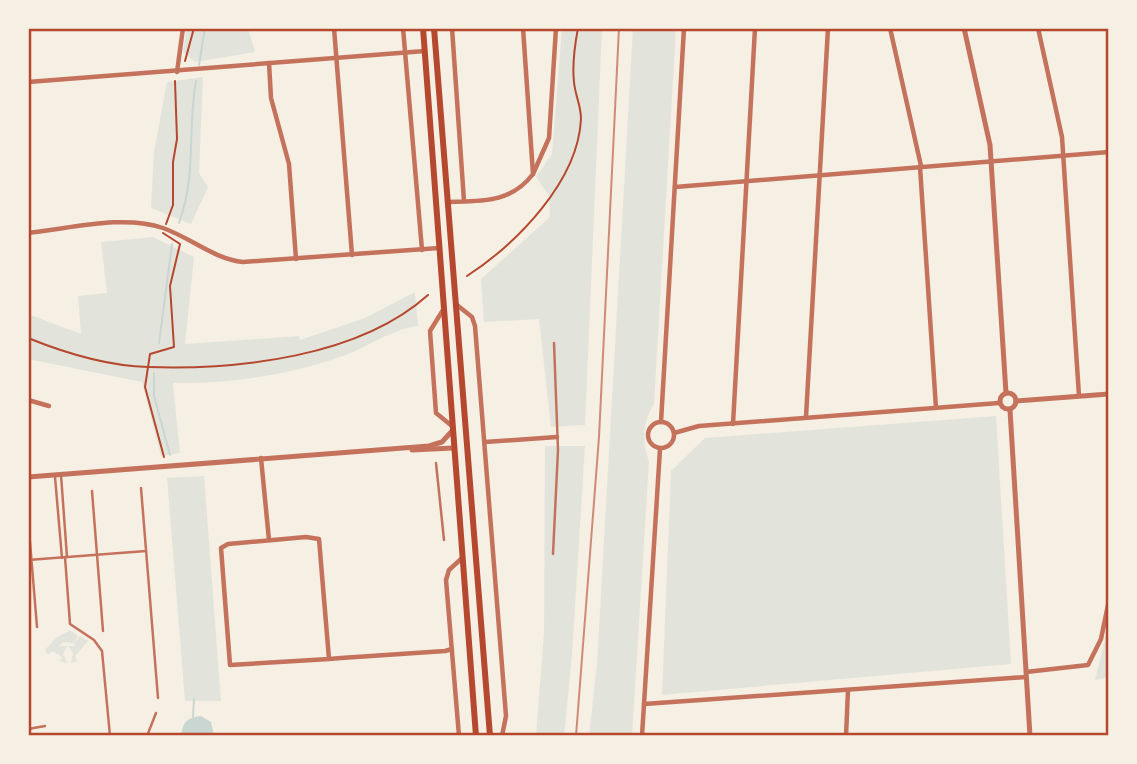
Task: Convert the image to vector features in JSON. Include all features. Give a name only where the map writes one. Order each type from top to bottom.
[{"type":"main road","points":[[423,28],[476,736]]},
{"type":"main road","points":[[434,28],[490,736]]},
{"type":"main road","points":[[439,248],[452,248]]},
{"type":"main road","points":[[453,448],[466,435]]},
{"type":"street","points":[[177,72],[183,28]]},
{"type":"street","points":[[334,28],[352,255]]},
{"type":"street","points":[[403,28],[422,250]]},
{"type":"street","points":[[452,28],[465,181],[463,202]]},
{"type":"street","points":[[523,28],[533,174]]},
{"type":"street","points":[[448,202],[509,196],[522,188],[533,174],[549,138],[556,28]]},
{"type":"street","points":[[661,422],[684,28]]},
{"type":"street","points":[[733,424],[755,28]]},
{"type":"street","points":[[806,417],[828,28]]},
{"type":"street","points":[[890,28],[920,167],[936,408]]},
{"type":"street","points":[[674,433],[698,426],[999,402],[1006,393],[992,161],[964,28]]},
{"type":"street","points":[[1038,28],[1062,129],[1079,397]]},
{"type":"street","points":[[28,82],[425,51]]},
{"type":"street","points":[[269,63],[271,98],[289,164],[296,259]]},
{"type":"street","points":[[675,187],[1109,152]]},
{"type":"street","points":[[28,233],[117,223],[146,224],[164,228],[234,261],[439,248]]},
{"type":"street","points":[[456,304],[475,323],[506,716],[502,736]]},
{"type":"street","points":[[28,477],[436,445],[448,438],[452,428],[436,413],[431,328],[443,310]]},
{"type":"street","points":[[1006,393],[1013,395],[1016,401]]},
{"type":"street","points":[[1016,401],[1109,394]]},
{"type":"street","points":[[28,400],[49,406]]},
{"type":"street","points":[[1016,401],[1010,410],[1030,736]]},
{"type":"street","points":[[999,402],[1004,409],[1010,410]]},
{"type":"street","points":[[661,422],[671,427],[674,433],[671,444],[660,449],[652,445],[648,438],[653,425],[661,422]]},
{"type":"street","points":[[485,442],[557,437]]},
{"type":"street","points":[[391,449],[453,448]]},
{"type":"street","points":[[642,736],[660,449]]},
{"type":"street","points":[[261,458],[270,540]]},
{"type":"street","points":[[329,659],[318,539],[270,540],[228,544],[221,548],[230,665],[329,659],[452,649]]},
{"type":"street","points":[[459,736],[446,577],[461,559]]},
{"type":"street","points":[[645,704],[848,690],[1083,667],[1091,663],[1101,639],[1109,600]]},
{"type":"street","points":[[846,736],[848,690]]},
{"type":"lane","points":[[552,554],[557,437],[554,343]]},
{"type":"lane","points":[[436,463],[444,540]]},
{"type":"lane","points":[[58,475],[65,557]]},
{"type":"lane","points":[[58,475],[70,624],[94,640],[103,653],[110,736]]},
{"type":"lane","points":[[141,488],[158,698]]},
{"type":"lane","points":[[92,491],[103,631]]},
{"type":"lane","points":[[28,518],[37,627]]},
{"type":"lane","points":[[30,560],[146,551]]},
{"type":"lane","points":[[147,736],[156,713]]},
{"type":"lane","points":[[28,729],[45,726]]},
{"type":"path","points":[[184,62],[194,28]]},
{"type":"path","points":[[467,276],[519,236],[565,169],[580,123],[573,74],[578,28]]},
{"type":"path","points":[[164,457],[145,387],[150,354],[174,347],[170,286],[180,244],[162,235],[173,205],[173,162],[177,139],[175,81]]},
{"type":"path","points":[[28,338],[92,359],[147,367],[245,364],[316,350],[376,331],[428,295]]},
{"type":"shaded area","points":[[187,28],[248,28],[255,52],[195,62],[183,52]]},
{"type":"shaded area","points":[[562,28],[602,28],[585,425],[551,427],[539,319],[484,322],[481,279],[550,217],[549,196],[536,177],[552,154]]},
{"type":"shaded area","points":[[633,28],[676,28],[654,404],[644,432],[649,462],[632,736],[589,736],[597,664]]},
{"type":"shaded area","points":[[203,77],[199,173],[208,187],[191,224],[151,208],[154,152],[167,82]]},
{"type":"shaded area","points":[[153,237],[194,257],[185,344],[299,336],[300,340],[365,318],[415,292],[418,326],[389,334],[343,356],[280,373],[238,380],[173,383],[180,453],[161,456],[142,382],[28,359],[28,314],[81,334],[78,296],[107,293],[101,242]]},
{"type":"shaded area","points":[[996,416],[1011,664],[662,695],[671,471],[705,438]]},
{"type":"shaded area","points":[[545,446],[585,446],[572,655],[564,736],[536,736],[544,633]]},
{"type":"shaded area","points":[[204,476],[221,701],[185,701],[167,478]]},
{"type":"shaded area","points":[[1109,623],[1109,677],[1095,680]]},
{"type":"shaded area","points":[[70,630],[78,636],[74,643],[63,642],[59,646],[67,646],[63,654],[67,663],[60,661],[62,657],[52,651],[48,655],[45,650],[56,638]]},
{"type":"shaded area","points":[[80,636],[88,641],[75,656],[77,661],[71,663],[73,653],[68,646],[76,646],[73,645]]},
{"type":"shaded area","points":[[201,716],[211,722],[214,736],[181,736],[186,722]]},
{"type":"waterway","points":[[199,65],[205,28]]},
{"type":"waterway","points":[[179,223],[188,187],[196,81]]},
{"type":"waterway","points":[[159,343],[172,244]]},
{"type":"waterway","points":[[154,373],[154,396],[170,455]]},
{"type":"waterway","points":[[193,717],[194,699]]},
{"type":"railway","points":[[576,736],[599,437],[619,28]]}]
